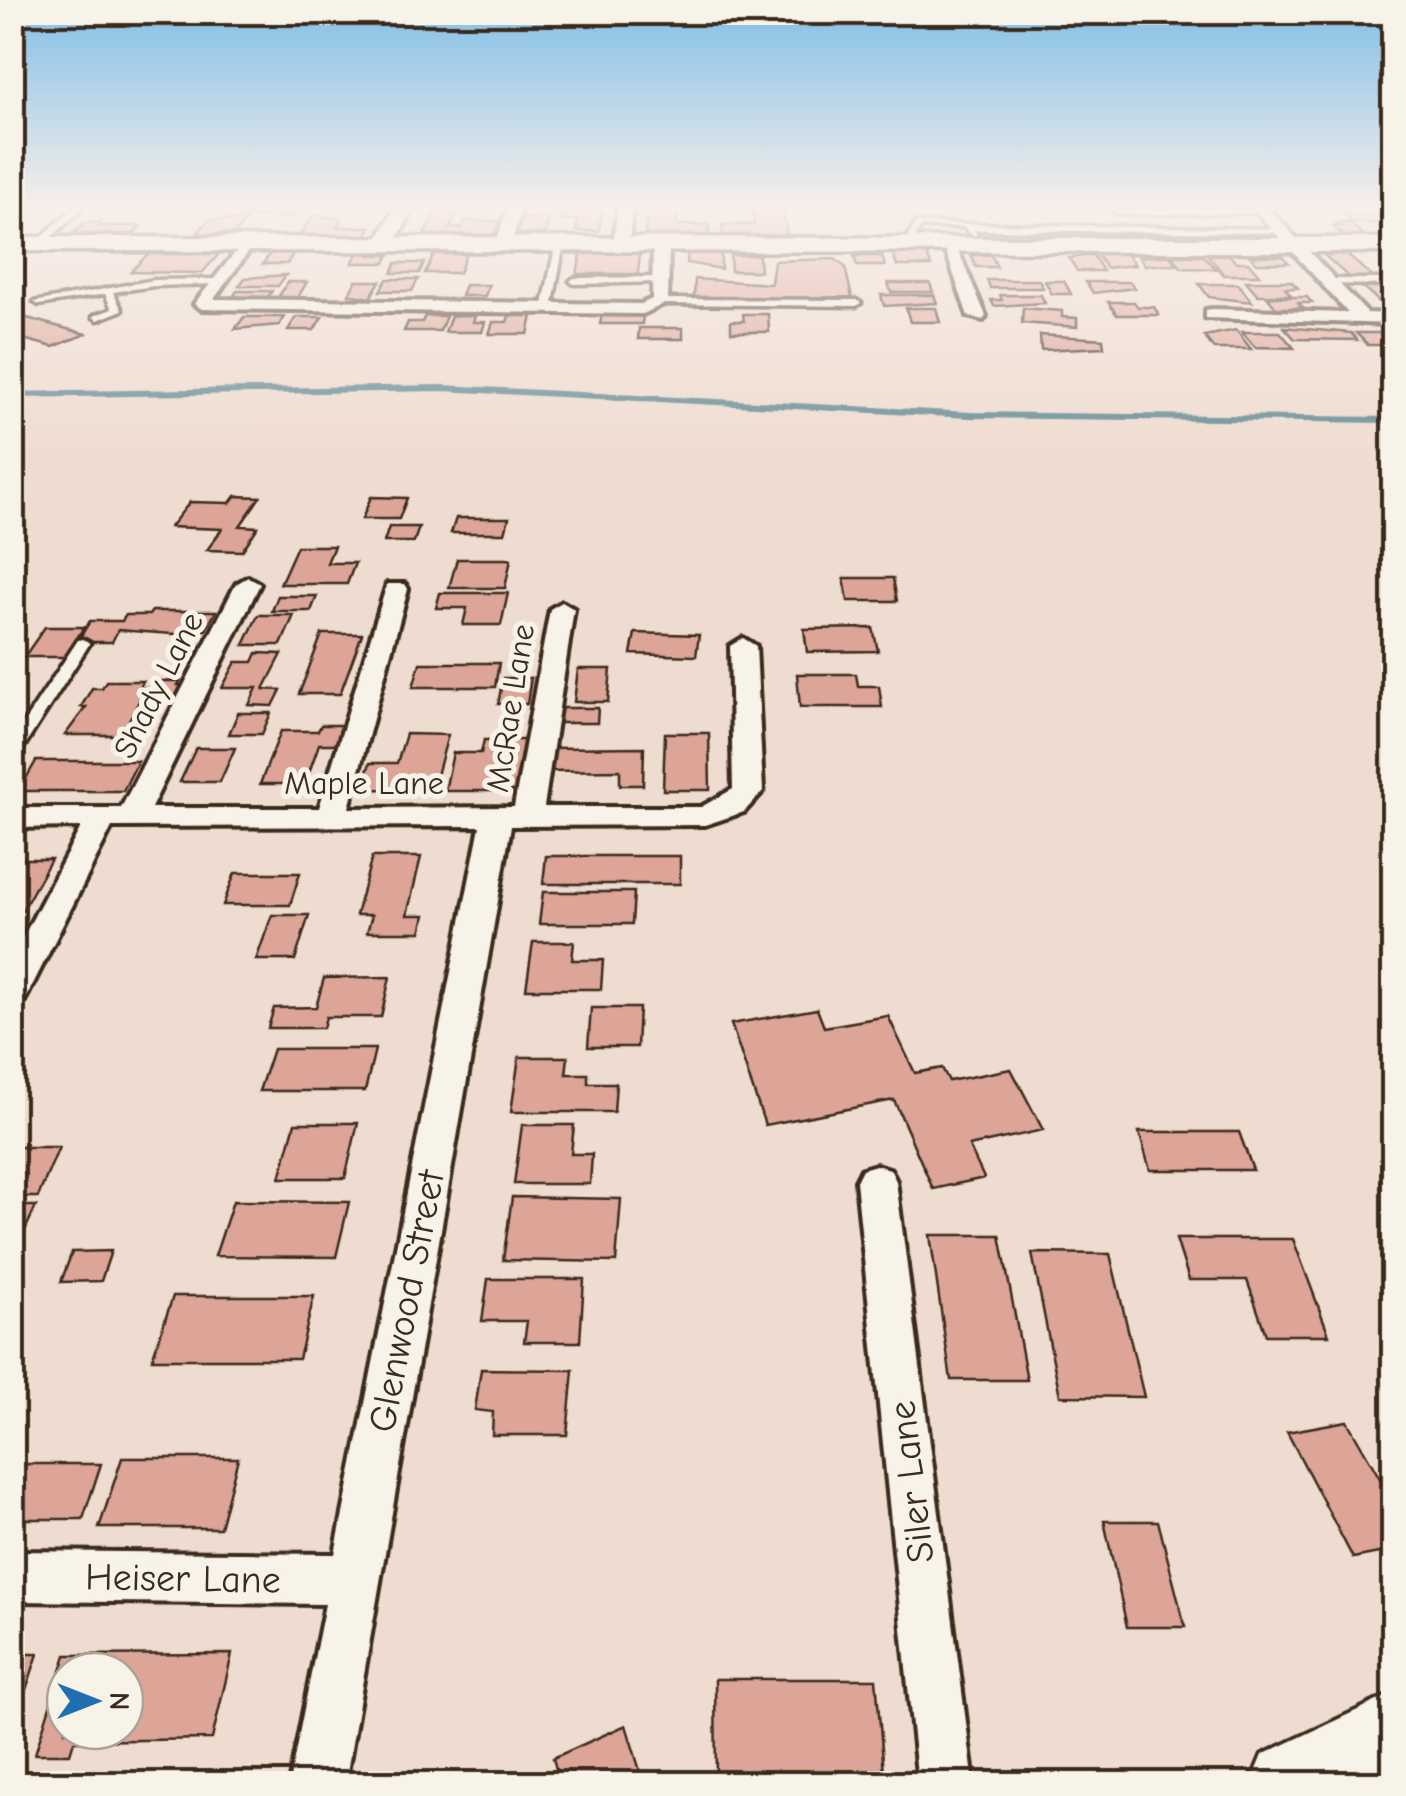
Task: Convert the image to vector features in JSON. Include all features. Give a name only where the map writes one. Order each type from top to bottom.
[{"type":"main road","points":[[1291,1784],[1394,1732]]},
{"type":"street","points":[[207,292],[201,301],[206,305],[546,310],[657,304],[659,292]]},
{"type":"street","points":[[967,292],[977,316]]},
{"type":"street","points":[[1337,292],[1363,319]]},
{"type":"street","points":[[1212,314],[1394,319]]},
{"type":"street","name":"Shady Lane","points":[[12,992],[248,584]]},
{"type":"street","points":[[331,818],[396,589]]},
{"type":"street","name":"McRae Lane","points":[[512,818],[562,609]]},
{"type":"street","name":"Maple Lane","points":[[12,818],[678,818],[714,813],[734,805],[748,791],[742,646]]},
{"type":"street","name":"Glenwood Street","points":[[317,1784],[354,1579],[512,818]]},
{"type":"street","name":"Siler Lane","points":[[876,1180],[946,1784]]},
{"type":"street","name":"Heiser Lane","points":[[12,1576],[354,1579]]},
{"type":"lane","points":[[39,302],[98,292]]},
{"type":"lane","points":[[98,317],[117,310],[109,292]]},
{"type":"lane","points":[[546,310],[550,292]]},
{"type":"lane","points":[[657,304],[856,303]]},
{"type":"lane","points":[[12,753],[83,643]]},
{"type":"building","points":[[236,292],[271,292],[266,300],[231,300]]},
{"type":"building","points":[[282,292],[301,292],[295,302],[275,302]]},
{"type":"building","points":[[350,292],[374,292],[370,298]]},
{"type":"building","points":[[463,292],[487,292],[485,296],[461,296]]},
{"type":"building","points":[[694,292],[851,292],[852,297],[694,298]]},
{"type":"building","points":[[1205,292],[1244,292],[1252,302],[1209,297]]},
{"type":"building","points":[[1255,292],[1291,295],[1258,295]]},
{"type":"building","points":[[1368,292],[1394,294],[1394,306],[1384,306]]},
{"type":"building","points":[[881,295],[934,295],[937,303],[884,306]]},
{"type":"building","points":[[1000,295],[1041,295],[1045,303],[994,306],[991,300],[1002,300]]},
{"type":"building","points":[[1267,297],[1307,297],[1312,303],[1298,303],[1303,308],[1276,308]]},
{"type":"building","points":[[1108,302],[1154,307],[1159,315],[1117,315]]},
{"type":"building","points":[[906,308],[936,308],[940,322],[910,322]]},
{"type":"building","points":[[1023,308],[1062,311],[1062,317],[1077,318],[1077,327],[1022,323]]},
{"type":"building","points":[[743,314],[768,314],[769,332],[731,332],[731,321],[744,321]]},
{"type":"building","points":[[602,315],[643,315],[642,324],[600,324]]},
{"type":"building","points":[[425,316],[446,316],[440,331],[404,331],[408,322],[422,322]]},
{"type":"building","points":[[451,316],[475,316],[473,322],[485,322],[482,332],[445,332]]},
{"type":"building","points":[[509,316],[532,316],[528,334],[489,334],[493,322],[507,322]]},
{"type":"building","points":[[244,317],[284,317],[279,325],[235,329]]},
{"type":"building","points":[[296,317],[322,317],[314,330],[288,330]]},
{"type":"building","points":[[27,318],[86,334],[53,347],[12,336],[12,324]]},
{"type":"building","points":[[1284,327],[1351,333],[1357,340],[1295,339]]},
{"type":"building","points":[[639,328],[683,328],[683,339],[638,339]]},
{"type":"building","points":[[1236,330],[1251,349],[1214,349],[1204,336]]},
{"type":"building","points":[[1242,332],[1280,332],[1294,348],[1255,347]]},
{"type":"building","points":[[1356,333],[1389,333],[1394,345],[1368,345]]},
{"type":"building","points":[[1040,335],[1103,339],[1104,347],[1041,350]]},
{"type":"building","points":[[235,496],[260,497],[240,526],[258,527],[242,551],[207,550],[222,529],[170,527],[190,502],[230,503]]},
{"type":"building","points":[[371,497],[407,498],[399,519],[362,519]]},
{"type":"building","points":[[456,518],[509,518],[505,533],[451,533]]},
{"type":"building","points":[[389,527],[419,527],[414,542],[384,542]]},
{"type":"building","points":[[297,546],[334,546],[327,563],[355,563],[347,584],[280,584]]},
{"type":"building","points":[[457,559],[511,559],[505,588],[449,588]]},
{"type":"building","points":[[844,578],[893,578],[897,601],[848,601]]},
{"type":"building","points":[[440,593],[508,593],[501,625],[463,625],[467,608],[436,608]]},
{"type":"building","points":[[278,596],[317,596],[311,611],[272,611]]},
{"type":"building","points":[[152,611],[216,611],[206,630],[189,630],[186,635],[118,630],[112,642],[77,642],[90,621],[122,621],[126,615],[149,615]]},
{"type":"building","points":[[258,615],[294,615],[281,645],[244,645]]},
{"type":"building","points":[[45,627],[84,627],[65,657],[24,657]]},
{"type":"building","points":[[873,628],[878,651],[807,652],[804,629]]},
{"type":"building","points":[[635,633],[699,635],[696,656],[631,654]]},
{"type":"building","points":[[322,634],[362,634],[340,694],[299,694]]},
{"type":"building","points":[[257,653],[282,654],[264,689],[281,690],[273,706],[249,705],[257,688],[222,688],[236,662],[253,662]]},
{"type":"building","points":[[420,663],[499,663],[495,687],[413,687]]},
{"type":"building","points":[[578,669],[611,669],[608,702],[574,702]]},
{"type":"building","points":[[797,674],[856,674],[858,686],[879,686],[882,707],[800,707]]},
{"type":"building","points":[[503,678],[531,678],[527,704],[498,704]]},
{"type":"building","points":[[106,681],[143,681],[140,688],[146,688],[129,720],[146,720],[138,735],[65,735],[86,707],[81,707],[92,688],[102,688]]},
{"type":"building","points":[[160,681],[188,685],[182,698],[163,698],[165,693],[153,693]]},
{"type":"building","points":[[561,708],[598,708],[597,723],[559,723]]},
{"type":"building","points":[[238,713],[271,713],[262,734],[229,734]]},
{"type":"building","points":[[321,725],[353,725],[346,744],[319,744],[305,784],[260,784],[281,731],[318,731]]},
{"type":"building","points":[[665,733],[709,733],[710,790],[663,790]]},
{"type":"building","points":[[406,734],[448,735],[433,790],[361,789],[370,763],[397,763]]},
{"type":"building","points":[[484,740],[525,740],[516,791],[445,791],[453,753],[481,753]]},
{"type":"building","points":[[644,747],[643,785],[620,785],[620,770],[550,771],[553,748]]},
{"type":"building","points":[[196,748],[235,748],[220,782],[180,782]]},
{"type":"building","points":[[36,761],[138,761],[123,791],[19,791]]},
{"type":"building","points":[[546,856],[680,856],[680,884],[543,884]]},
{"type":"building","points":[[372,857],[421,857],[407,915],[425,915],[421,932],[367,932],[372,915],[356,915]]},
{"type":"building","points":[[12,859],[51,859],[14,925],[12,925]]},
{"type":"building","points":[[235,873],[300,873],[290,905],[223,905]]},
{"type":"building","points":[[543,892],[634,892],[632,924],[539,924]]},
{"type":"building","points":[[272,915],[309,915],[295,960],[256,960]]},
{"type":"building","points":[[533,942],[574,942],[572,960],[603,960],[601,989],[526,989]]},
{"type":"building","points":[[390,977],[381,1017],[326,1017],[323,1028],[268,1028],[274,1008],[316,1007],[324,978]]},
{"type":"building","points":[[591,1008],[639,1008],[637,1047],[588,1047]]},
{"type":"building","points":[[817,1009],[824,1027],[888,1016],[915,1073],[942,1068],[949,1081],[1011,1069],[1043,1130],[969,1146],[984,1178],[933,1189],[894,1100],[765,1125],[731,1024]]},
{"type":"building","points":[[273,1049],[375,1049],[365,1091],[259,1091]]},
{"type":"building","points":[[519,1057],[568,1057],[566,1074],[588,1074],[588,1083],[616,1083],[614,1112],[511,1112]]},
{"type":"building","points":[[295,1123],[358,1123],[345,1178],[280,1178]]},
{"type":"building","points":[[522,1125],[574,1125],[571,1154],[592,1154],[590,1184],[514,1184]]},
{"type":"building","points":[[1139,1132],[1239,1132],[1253,1170],[1150,1170]]},
{"type":"building","points":[[12,1147],[59,1147],[38,1197],[12,1197]]},
{"type":"building","points":[[512,1197],[621,1199],[616,1262],[503,1260]]},
{"type":"building","points":[[233,1201],[349,1202],[336,1257],[215,1256]]},
{"type":"building","points":[[12,1206],[36,1206],[12,1259]]},
{"type":"building","points":[[930,1235],[1000,1235],[1027,1380],[951,1380]]},
{"type":"building","points":[[1176,1239],[1293,1239],[1329,1335],[1266,1335],[1247,1280],[1189,1280]]},
{"type":"building","points":[[111,1251],[101,1281],[61,1282],[72,1252]]},
{"type":"building","points":[[1032,1253],[1110,1254],[1144,1397],[1060,1396]]},
{"type":"building","points":[[488,1279],[584,1279],[580,1342],[524,1342],[527,1321],[482,1321]]},
{"type":"building","points":[[173,1296],[314,1296],[299,1359],[152,1359]]},
{"type":"building","points":[[481,1369],[573,1370],[567,1435],[492,1435],[493,1412],[475,1410]]},
{"type":"building","points":[[1347,1421],[1394,1503],[1394,1550],[1353,1558],[1287,1432]]},
{"type":"building","points":[[122,1458],[238,1458],[220,1528],[99,1528]]},
{"type":"building","points":[[12,1464],[101,1464],[83,1519],[12,1519]]},
{"type":"building","points":[[1104,1521],[1158,1521],[1185,1627],[1127,1627]]},
{"type":"building","points":[[12,1654],[38,1654],[15,1722],[12,1722]]},
{"type":"building","points":[[232,1654],[212,1739],[145,1740],[145,1655]]},
{"type":"building","points":[[715,1679],[876,1679],[885,1784],[716,1784]]},
{"type":"building","points":[[45,1722],[45,1751],[71,1751],[70,1754],[35,1754]]},
{"type":"building","points":[[626,1725],[644,1784],[560,1784],[553,1758]]},
{"type":"waterway","points":[[12,395],[442,388],[971,415],[1394,420]]}]
